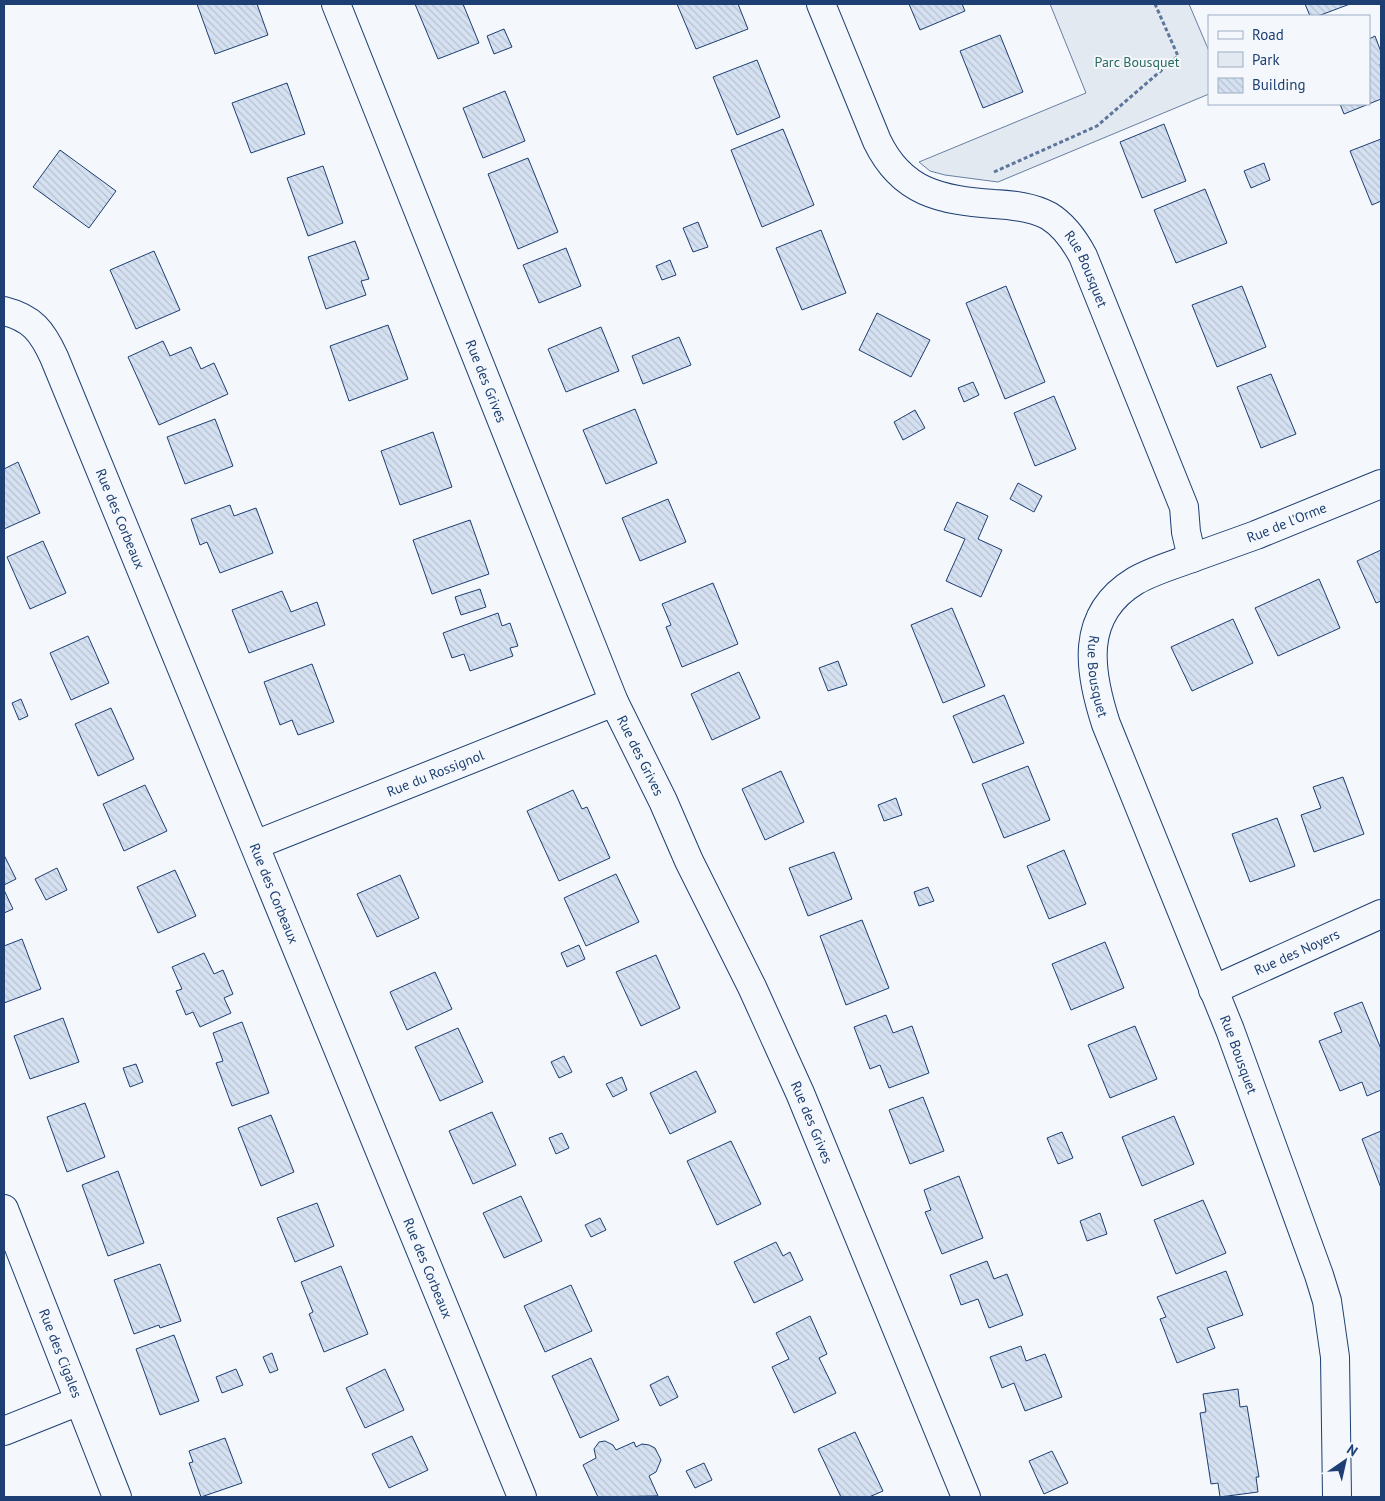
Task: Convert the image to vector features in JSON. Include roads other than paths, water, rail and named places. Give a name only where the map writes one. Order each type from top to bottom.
[{"type":"street","name":"Rue des Grives","points":[[336,4],[614,702],[664,801],[690,861],[781,1049],[966,1497]]},
{"type":"street","name":"Rue Bousquet","points":[[821,4],[877,142],[898,173],[918,188],[941,197],[971,202],[1014,205],[1038,211],[1061,225],[1077,245],[1184,508],[1186,532],[1192,558],[1136,581],[1115,598],[1100,620],[1093,645],[1092,658],[1096,694],[1106,724],[1213,990],[1304,1229],[1327,1302],[1333,1338],[1336,1385],[1336,1497]]},
{"type":"street","name":"Rue des Corbeaux","points":[[4,311],[23,317],[39,330],[46,339],[522,1497]]},
{"type":"street","name":"Rue de l'Orme","points":[[1192,558],[1256,535],[1381,484]]},
{"type":"street","name":"Rue du Rossignol","points":[[255,845],[614,702]]},
{"type":"street","name":"Rue des Noyers","points":[[1213,990],[1381,914]]},
{"type":"street","name":"Rue des Cigales","points":[[4,1209],[117,1497]]},
{"type":"street","points":[[4,1431],[79,1401]]},
{"type":"park label","name":"Parc Bousquet","points":[[1137,62]]}]
